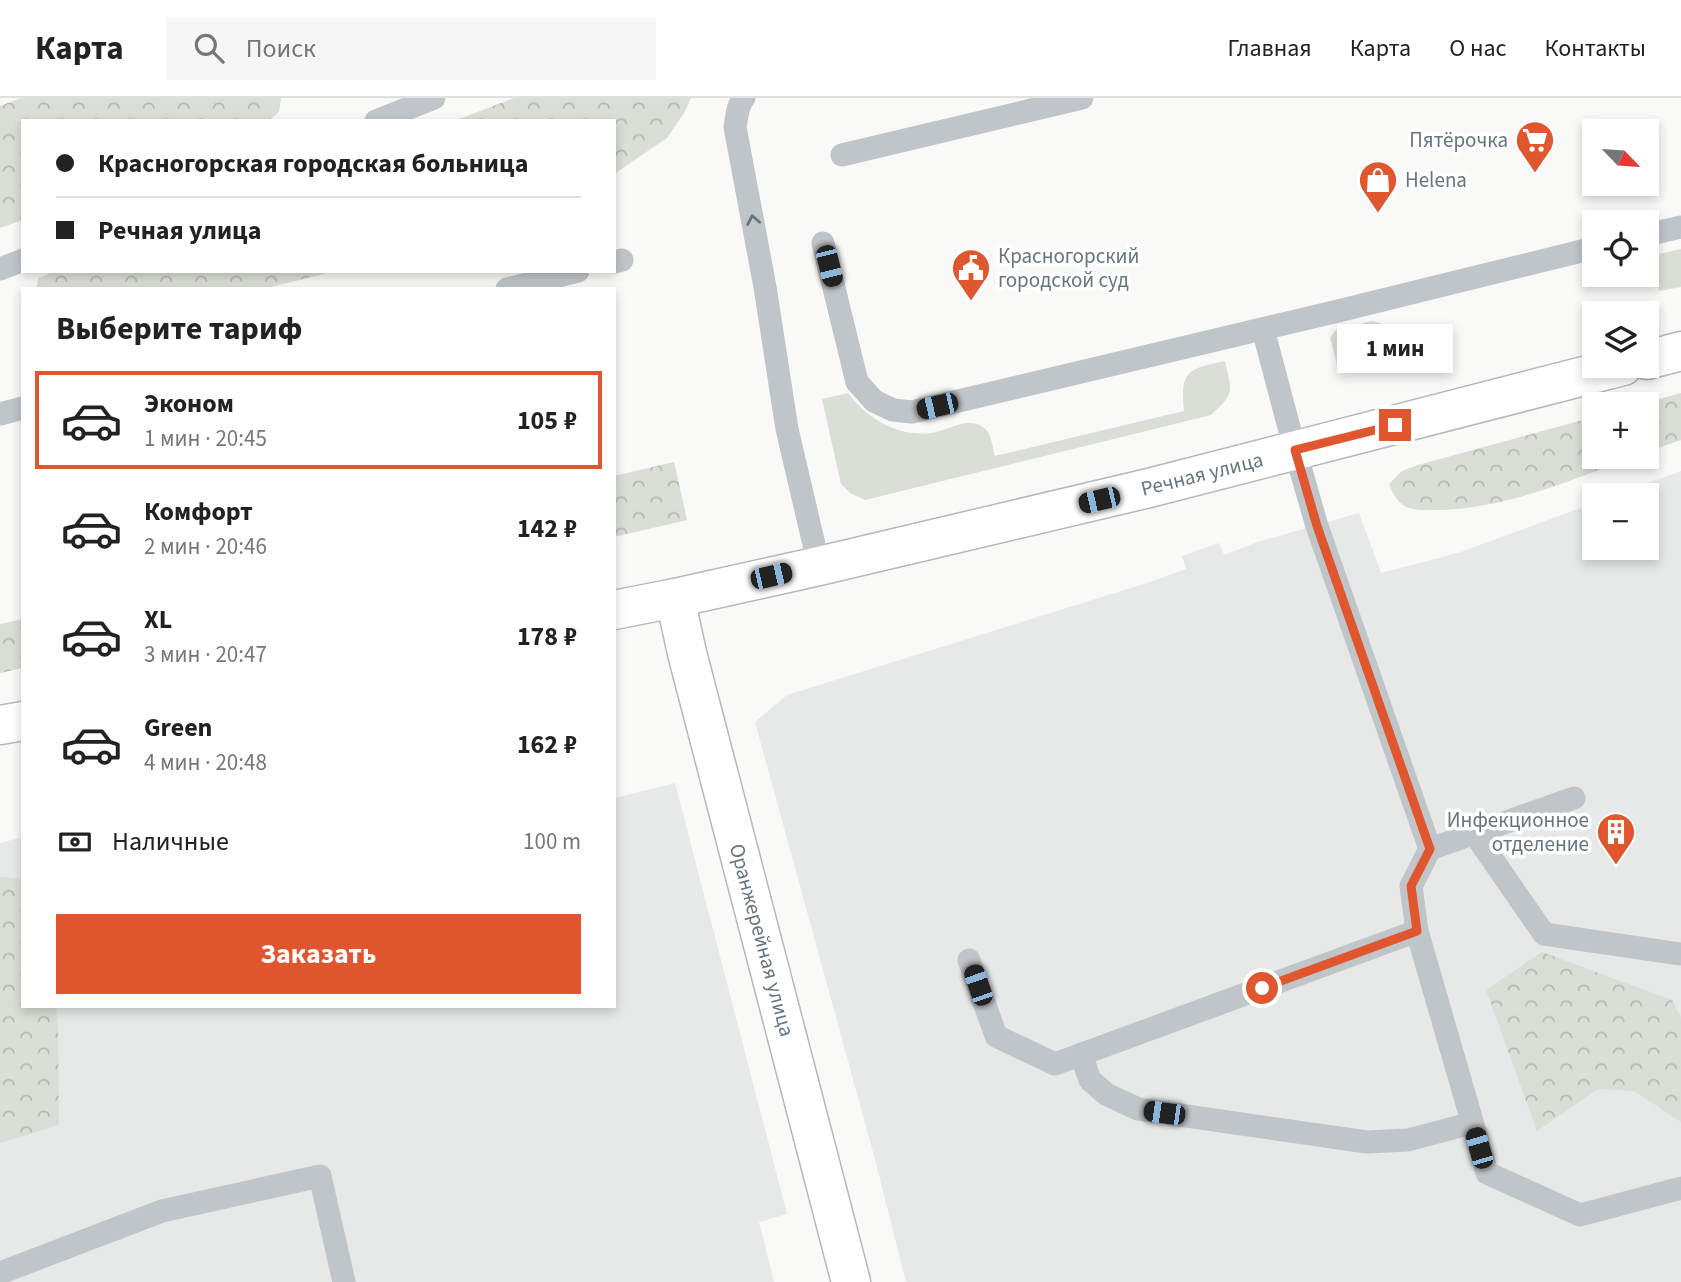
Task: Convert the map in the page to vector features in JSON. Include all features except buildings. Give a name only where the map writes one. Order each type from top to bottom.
[{"type":"main road","points":[[1659,357],[1681,351]]},
{"type":"main road","name":"Речная улица","points":[[616,610],[819,566],[1149,488],[1582,376]]},
{"type":"main road","name":"Оранжерейная улица","points":[[675,598],[851,1282]]},
{"type":"main road","points":[[0,725],[21,721]]},
{"type":"lane","points":[[381,119],[434,98]]},
{"type":"lane","points":[[744,98],[741,100],[735,127],[765,287],[787,429],[819,566]]},
{"type":"lane","points":[[842,155],[1082,98]]},
{"type":"lane","points":[[1659,232],[1681,227]]},
{"type":"lane","points":[[823,243],[857,382],[874,401],[893,410],[912,412],[1582,251]]},
{"type":"lane","points":[[0,269],[21,261]]},
{"type":"lane","points":[[515,287],[570,273]]},
{"type":"lane","points":[[1263,329],[1317,526],[1430,849]]},
{"type":"lane","points":[[0,414],[21,409]]},
{"type":"lane","points":[[1574,798],[1430,849],[1411,886],[1417,931],[1487,1173],[1580,1215],[1681,1188]]},
{"type":"lane","points":[[1474,834],[1544,934],[1681,954]]},
{"type":"lane","points":[[969,960],[996,1036],[1055,1063],[1417,931]]},
{"type":"lane","points":[[1082,1054],[1090,1080],[1106,1094],[1139,1109],[1367,1142],[1408,1140],[1472,1123]]},
{"type":"lane","points":[[0,1273],[162,1211],[320,1176],[344,1282]]},
{"type":"shaded area","points":[[1681,471],[1681,1282],[906,1282],[755,722],[787,695],[1147,583],[1186,569],[1182,556],[1219,543],[1224,555],[1258,542],[1359,513],[1381,573],[1461,552],[1582,507],[1582,560],[1659,560],[1659,483],[1648,483]]},
{"type":"shaded area","points":[[675,783],[787,1214],[759,1222],[774,1282],[0,1282],[0,843],[21,838],[21,1008],[616,1008],[616,798]]},
{"type":"green space","points":[[21,98],[281,98],[279,112],[270,119],[21,119],[21,221],[0,228],[0,106]]},
{"type":"green space","points":[[514,98],[691,98],[667,138],[616,174],[616,119],[459,119]]},
{"type":"green space","points":[[1681,249],[1681,287],[1659,291],[1659,254]]},
{"type":"green space","points":[[51,273],[327,273],[271,287],[37,287],[38,278]]},
{"type":"green space","points":[[1371,321],[1389,329],[1398,361],[1355,373],[1337,364],[1330,338],[1335,331]]},
{"type":"green space","points":[[1225,361],[1230,391],[1211,415],[865,500],[850,493],[841,484],[822,399],[848,393],[874,418],[906,432],[931,433],[964,424],[977,424],[988,433],[995,456],[1184,411],[1185,379],[1189,374],[1202,366]]},
{"type":"green space","points":[[1681,393],[1681,440],[1659,448],[1659,399]]},
{"type":"green space","points":[[1582,420],[1582,469],[1601,469],[1540,491],[1491,504],[1417,510],[1399,501],[1389,484],[1402,471]]},
{"type":"green space","points":[[674,462],[687,520],[616,537],[616,476]]},
{"type":"green space","points":[[21,619],[21,668],[0,673],[0,624]]},
{"type":"green space","points":[[0,877],[21,881],[21,1008],[56,1008],[59,1125],[0,1143]]},
{"type":"green space","points":[[1542,952],[1672,1000],[1681,1017],[1681,1122],[1634,1091],[1598,1089],[1537,1131],[1486,990]]},
{"type":"place","name":"Пятёрочка","points":[[1535,174]]},
{"type":"place","name":"Helena","points":[[1378,214]]},
{"type":"place","name":"Красногорский городской суд","points":[[971,302]]},
{"type":"place","name":"Инфекционное отделение","points":[[1616,866]]},
{"type":"route","points":[[1262,988],[1417,931],[1411,886],[1430,849],[1317,526],[1295,450],[1395,425]]}]
